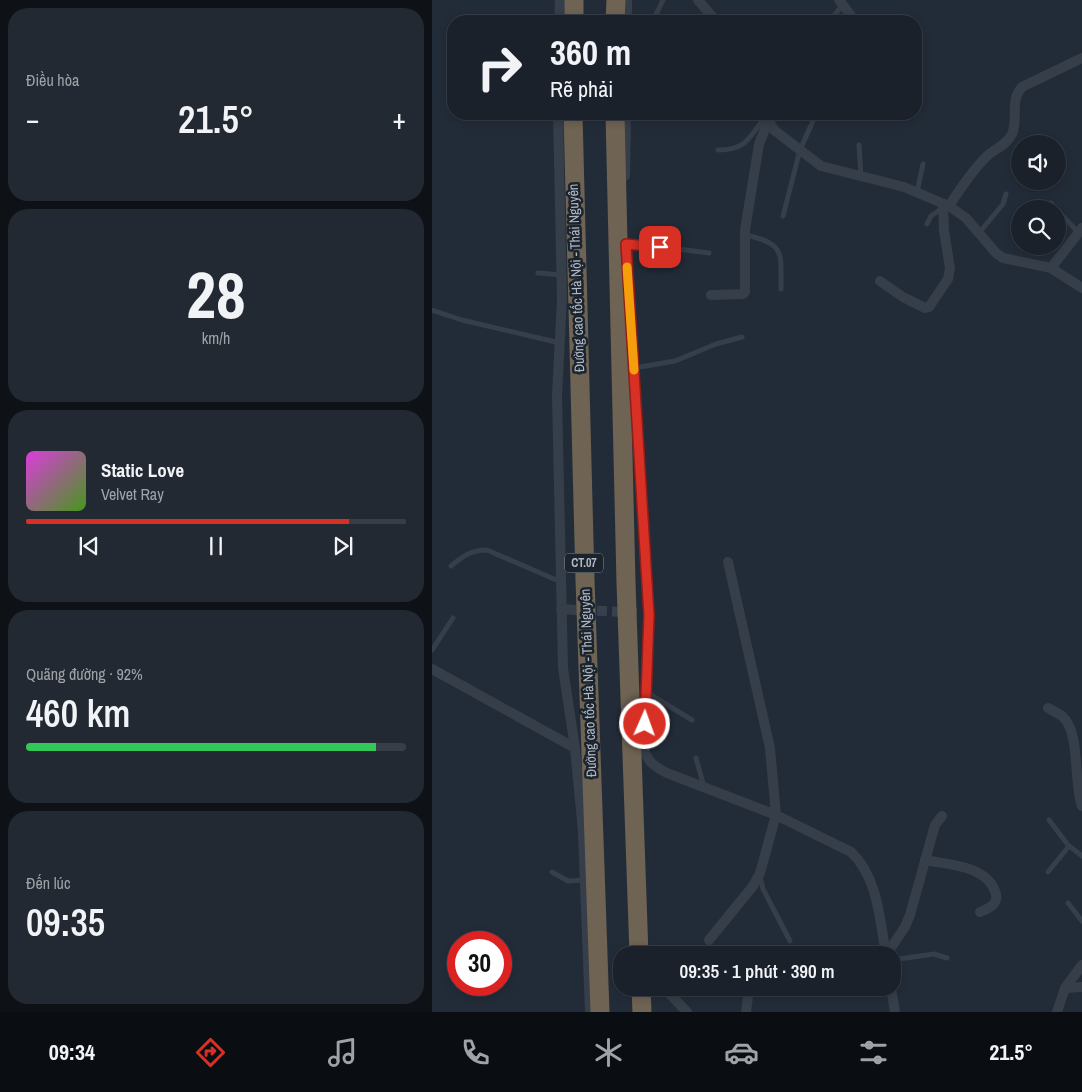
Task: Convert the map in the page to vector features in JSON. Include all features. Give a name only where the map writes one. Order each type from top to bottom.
[{"type":"highway","points":[[574,0],[574,15]]},
{"type":"highway","points":[[615,15],[616,0]]},
{"type":"highway","name":"Đường cao tốc Hà Nội - Thái Nguyên","points":[[573,120],[584,570],[600,1012]]},
{"type":"highway","points":[[614,120],[626,582],[640,946]]},
{"type":"highway","points":[[641,996],[642,1012]]},
{"type":"street","points":[[559,15],[560,0]]},
{"type":"street","points":[[627,0],[627,15]]},
{"type":"street","points":[[698,0],[712,15]]},
{"type":"street","points":[[841,2],[851,15]]},
{"type":"street","points":[[880,281],[903,297],[925,308],[929,307],[948,280],[950,268],[944,231],[945,206],[986,157],[1012,136],[1016,93],[1022,87],[1082,58]]},
{"type":"street","points":[[558,120],[562,275],[561,344],[557,396],[563,668],[575,748],[585,880],[590,1012]]},
{"type":"street","points":[[626,120],[626,244],[649,615],[643,744],[646,759],[660,769],[776,815],[842,847],[860,860],[875,897],[886,955],[905,927],[935,825],[942,816]]},
{"type":"street","points":[[711,294],[743,294],[745,292],[745,235],[759,144],[765,120]]},
{"type":"street","points":[[768,120],[774,130],[820,166],[861,173],[904,187],[919,187],[945,206],[966,218],[996,253],[1003,258],[1051,268],[1082,288]]},
{"type":"street","points":[[1051,268],[1080,230]]},
{"type":"street","points":[[708,940],[754,886],[760,873],[776,815],[770,748],[728,562]]},
{"type":"street","points":[[561,609],[576,610]]},
{"type":"street","points":[[638,613],[649,615]]},
{"type":"street","points":[[432,669],[575,748]]},
{"type":"street","points":[[1048,708],[1062,715],[1072,735],[1077,786],[1082,806]]},
{"type":"street","points":[[925,860],[973,871],[988,879],[997,899],[993,906],[980,912]]},
{"type":"street","points":[[1057,1012],[1065,988],[1082,965]]},
{"type":"street","points":[[1065,988],[1082,987]]},
{"type":"street","points":[[672,996],[687,1012]]},
{"type":"street","points":[[746,1012],[748,996]]},
{"type":"street","points":[[892,996],[895,1012]]},
{"type":"lane","points":[[655,15],[663,0]]},
{"type":"lane","points":[[833,15],[841,2]]},
{"type":"lane","points":[[718,150],[733,150],[741,147],[764,120]]},
{"type":"lane","points":[[783,216],[800,150],[813,120]]},
{"type":"lane","points":[[859,145],[861,173]]},
{"type":"lane","points":[[919,187],[923,164]]},
{"type":"lane","points":[[979,233],[1002,204],[1006,194]]},
{"type":"lane","points":[[927,224],[931,216],[945,206]]},
{"type":"lane","points":[[1066,218],[1080,230]]},
{"type":"lane","points":[[745,235],[776,246],[780,258],[780,289]]},
{"type":"lane","points":[[626,244],[709,253]]},
{"type":"lane","points":[[538,273],[562,275]]},
{"type":"lane","points":[[432,310],[462,320],[561,344]]},
{"type":"lane","points":[[634,368],[675,361],[716,344],[742,337]]},
{"type":"lane","points":[[451,566],[465,554],[475,550],[487,550],[561,582]]},
{"type":"lane","points":[[432,650],[453,618]]},
{"type":"lane","points":[[646,692],[692,720]]},
{"type":"lane","points":[[696,758],[704,787]]},
{"type":"lane","points":[[1050,820],[1069,846],[1082,856]]},
{"type":"lane","points":[[1048,872],[1069,846]]},
{"type":"lane","points":[[552,872],[568,881],[585,880]]},
{"type":"lane","points":[[760,873],[763,889],[790,942]]},
{"type":"lane","points":[[1068,903],[1082,922]]},
{"type":"lane","points":[[901,959],[934,954],[947,958]]},
{"type":"tunnel","points":[[582,610],[639,613]]},
{"type":"slow traffic","points":[[627,267],[634,370]]},
{"type":"route","points":[[645,724],[649,615],[626,244],[660,247]]}]
